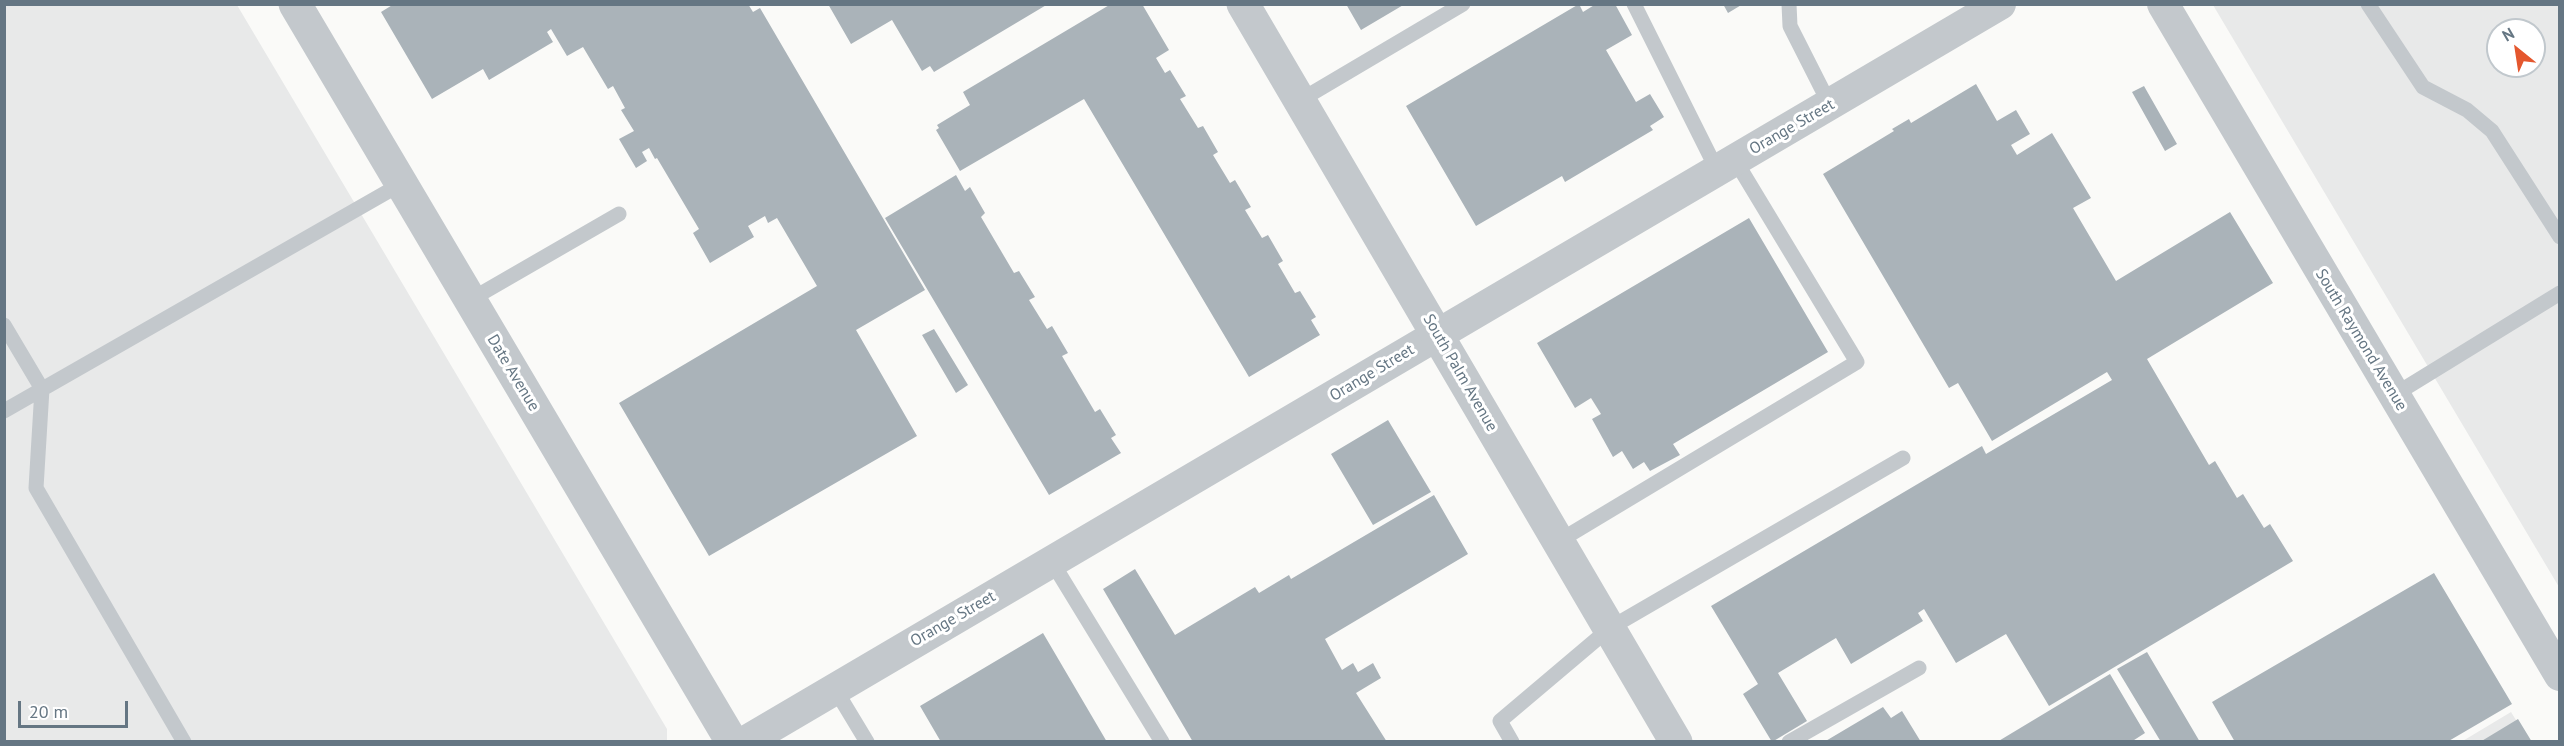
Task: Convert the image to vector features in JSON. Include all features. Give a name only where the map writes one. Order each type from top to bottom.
[{"type":"street","name":"Date Avenue","points":[[295,4],[732,741]]},
{"type":"street","name":"South Palm Avenue","points":[[1243,4],[1676,741]]},
{"type":"street","name":"Orange Street","points":[[745,741],[2000,4]]},
{"type":"street","name":"South Raymond Avenue","points":[[2163,4],[2559,675]]},
{"type":"lane","points":[[1299,100],[1463,4]]},
{"type":"lane","points":[[1559,541],[1857,362],[1781,236],[1726,165],[1634,4]]},
{"type":"lane","points":[[1789,4],[1791,26],[1830,105]]},
{"type":"lane","points":[[2368,4],[2423,87],[2467,110],[2492,131],[2559,237]]},
{"type":"lane","points":[[4,411],[401,183]]},
{"type":"lane","points":[[470,300],[619,214]]},
{"type":"lane","points":[[2394,395],[2559,293]]},
{"type":"lane","points":[[4,325],[42,389],[36,488],[184,741]]},
{"type":"lane","points":[[1512,741],[1500,721],[1610,628],[1903,458]]},
{"type":"lane","points":[[1052,562],[1162,741]]},
{"type":"lane","points":[[1789,741],[1919,668]]},
{"type":"lane","points":[[835,689],[867,741]]},
{"type":"shaded area","points":[[4,5],[237,5],[667,729],[667,741],[5,741]]},
{"type":"shaded area","points":[[2213,5],[2559,5],[2559,587]]},
{"type":"shaded area","points":[[2511,712],[2529,741],[2461,742]]},
{"type":"building","points":[[394,4],[748,4],[753,12],[760,8],[925,290],[856,330],[917,436],[709,556],[619,403],[817,286],[777,218],[768,223],[765,216],[748,226],[754,237],[710,263],[693,233],[699,229],[649,148],[642,152],[647,161],[636,168],[619,139],[634,131],[621,110],[625,108],[613,86],[608,89],[583,47],[567,56],[551,29],[547,32],[553,42],[489,80],[483,69],[432,99],[381,12]]},
{"type":"building","points":[[828,4],[1048,4],[934,72],[930,66],[922,71],[892,20],[851,44]]},
{"type":"building","points":[[1111,4],[1142,4],[1169,50],[1156,58],[1165,73],[1170,70],[1186,96],[1180,99],[1198,128],[1203,126],[1218,152],[1213,155],[1230,183],[1235,180],[1251,207],[1245,210],[1262,238],[1268,235],[1283,261],[1278,264],[1295,293],[1300,291],[1316,317],[1311,320],[1320,335],[1249,377],[1084,99],[960,171],[936,130],[939,128],[937,125],[970,105],[963,92]]},
{"type":"building","points":[[1346,4],[1405,4],[1361,30]]},
{"type":"building","points":[[1579,4],[1583,12],[1596,4],[1615,4],[1632,35],[1606,50],[1636,102],[1650,94],[1664,117],[1650,126],[1653,130],[1565,182],[1562,176],[1476,226],[1406,106]]},
{"type":"building","points":[[1723,4],[1743,4],[1728,13]]},
{"type":"building","points":[[1976,84],[1997,121],[2016,110],[2030,134],[2011,145],[2017,155],[2052,133],[2091,198],[2073,208],[2116,281],[2230,212],[2273,283],[2147,359],[2209,465],[2215,461],[2237,498],[2243,494],[2264,528],[2270,524],[2293,561],[2049,706],[2006,634],[1956,663],[1924,609],[1918,613],[1923,621],[1851,664],[1836,638],[1778,673],[1807,721],[1772,742],[1743,694],[1758,684],[1711,606],[1982,446],[1986,454],[2112,380],[2107,372],[1992,441],[1958,383],[1949,388],[1823,174],[1894,131],[1892,129],[1909,119],[1911,123]]},
{"type":"building","points":[[2144,86],[2177,144],[2165,151],[2132,92]]},
{"type":"building","points":[[956,175],[965,191],[970,187],[985,213],[981,217],[1014,273],[1019,271],[1035,297],[1029,300],[1047,329],[1052,326],[1068,353],[1062,356],[1095,412],[1100,409],[1116,435],[1111,438],[1121,453],[1049,495],[885,218]]},
{"type":"building","points":[[1749,218],[1828,352],[1673,444],[1680,455],[1650,471],[1644,462],[1633,469],[1622,451],[1613,457],[1592,419],[1601,414],[1591,398],[1575,408],[1537,343]]},
{"type":"building","points":[[934,329],[968,385],[956,393],[922,335]]},
{"type":"building","points":[[1388,420],[1431,492],[1373,525],[1331,454]]},
{"type":"building","points":[[1434,495],[1468,554],[1325,639],[1342,670],[1353,663],[1358,672],[1373,663],[1381,678],[1356,693],[1387,742],[1193,742],[1103,589],[1135,569],[1175,635],[1255,587],[1259,593],[1289,575],[1291,579]]},
{"type":"building","points":[[2434,573],[2512,704],[2447,742],[2235,742],[2212,702]]},
{"type":"building","points":[[1043,633],[1107,742],[941,742],[920,706]]},
{"type":"building","points":[[2147,652],[2200,742],[2161,742],[2117,669]]},
{"type":"building","points":[[2110,674],[2145,733],[2131,742],[1997,742]]},
{"type":"building","points":[[1883,707],[1891,718],[1902,711],[1921,742],[1824,742]]},
{"type":"building","points":[[2518,719],[2532,742],[2480,742]]}]
